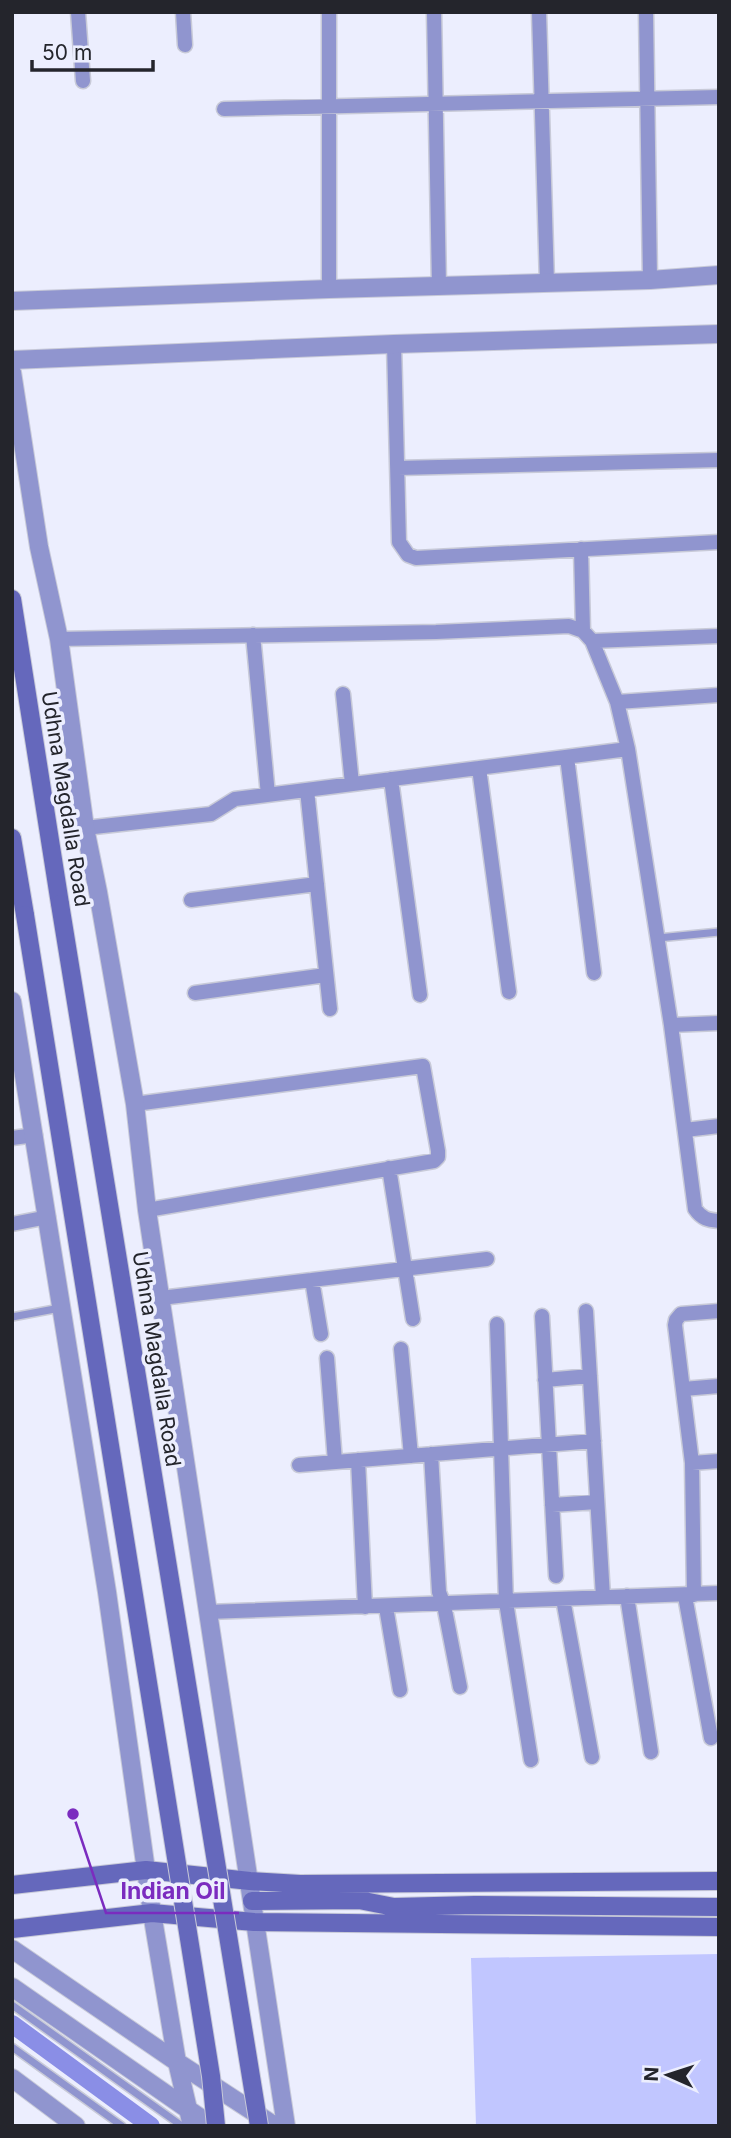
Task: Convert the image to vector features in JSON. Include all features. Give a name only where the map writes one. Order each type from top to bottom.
[{"type":"main road","name":"Udhna Magdalla Road","points":[[12,598],[259,2126]]},
{"type":"main road","points":[[12,838],[211,2076],[214,2126]]},
{"type":"main road","points":[[12,1885],[146,1870],[250,1881],[314,1884],[719,1881]]},
{"type":"main road","points":[[252,1901],[359,1900],[391,1891],[673,1898],[719,1906]]},
{"type":"main road","points":[[673,1898],[719,1891]]},
{"type":"main road","points":[[12,1929],[152,1913],[254,1922],[719,1927]]},
{"type":"street","points":[[78,12],[83,81]]},
{"type":"street","points":[[183,12],[185,45]]},
{"type":"street","points":[[329,12],[329,289]]},
{"type":"street","points":[[434,12],[439,287]]},
{"type":"street","points":[[539,12],[547,283]]},
{"type":"street","points":[[646,12],[650,280]]},
{"type":"street","points":[[224,109],[719,97]]},
{"type":"street","points":[[12,301],[650,280],[719,275]]},
{"type":"street","points":[[12,360],[719,334]]},
{"type":"street","points":[[394,344],[399,542],[408,555],[416,558],[719,542]]},
{"type":"street","points":[[12,372],[39,547],[59,639],[85,828],[135,1104],[147,1210],[286,2126]]},
{"type":"street","points":[[398,468],[719,460]]},
{"type":"street","points":[[581,549],[587,636],[617,702],[628,749],[671,1025],[695,1209],[700,1216],[719,1221]]},
{"type":"street","points":[[59,639],[436,632],[569,626],[587,636],[719,636]]},
{"type":"street","points":[[253,635],[268,794]]},
{"type":"street","points":[[344,694],[352,784]]},
{"type":"street","points":[[617,702],[719,695]]},
{"type":"street","points":[[85,828],[212,814],[236,799],[268,794],[628,749]]},
{"type":"street","points":[[567,757],[594,973]]},
{"type":"street","points":[[478,768],[509,992]]},
{"type":"street","points":[[391,779],[420,995]]},
{"type":"street","points":[[307,790],[330,1009]]},
{"type":"street","points":[[191,900],[317,884]]},
{"type":"street","points":[[195,993],[326,975]]},
{"type":"street","points":[[12,1001],[17,1057],[35,1135],[110,1613],[152,1913],[188,2121]]},
{"type":"street","points":[[671,1025],[719,1023]]},
{"type":"street","points":[[135,1104],[423,1066],[438,1157],[434,1161],[147,1210]]},
{"type":"street","points":[[685,1130],[719,1126]]},
{"type":"street","points":[[12,1138],[35,1135]]},
{"type":"street","points":[[389,1168],[413,1319]]},
{"type":"street","points":[[12,1224],[48,1217]]},
{"type":"street","points":[[161,1298],[487,1259]]},
{"type":"street","points":[[312,1280],[321,1334]]},
{"type":"street","points":[[586,1311],[603,1597]]},
{"type":"street","points":[[711,1738],[690,1595],[692,1462],[676,1320],[687,1313],[719,1311]]},
{"type":"street","points":[[542,1316],[556,1576]]},
{"type":"street","points":[[497,1324],[506,1602],[531,1760]]},
{"type":"street","points":[[401,1349],[411,1456]]},
{"type":"street","points":[[327,1358],[335,1462]]},
{"type":"street","points":[[545,1380],[590,1376]]},
{"type":"street","points":[[683,1389],[719,1386]]},
{"type":"street","points":[[299,1465],[594,1441]]},
{"type":"street","points":[[431,1454],[439,1592],[460,1687]]},
{"type":"street","points":[[358,1460],[365,1607]]},
{"type":"street","points":[[692,1462],[719,1461]]},
{"type":"street","points":[[552,1505],[597,1502]]},
{"type":"street","points":[[208,1612],[719,1593]]},
{"type":"street","points":[[627,1596],[651,1752]]},
{"type":"street","points":[[563,1599],[592,1757]]},
{"type":"street","points":[[386,1606],[400,1690]]},
{"type":"street","points":[[12,1949],[275,2126]]},
{"type":"street","points":[[12,1987],[188,2121],[214,2126]]},
{"type":"street","points":[[12,2078],[76,2126]]},
{"type":"lane","points":[[658,938],[719,932]]},
{"type":"lane","points":[[12,1317],[62,1308]]},
{"type":"lane","points":[[12,2006],[188,2121]]},
{"type":"lane","points":[[12,2047],[122,2126]]},
{"type":"shaded area","points":[[719,1954],[719,2126],[476,2126],[471,1958]]},
{"type":"waterway","points":[[12,2024],[151,2126]]},
{"type":"place","name":"Indian Oil","points":[[73,1814]]}]
